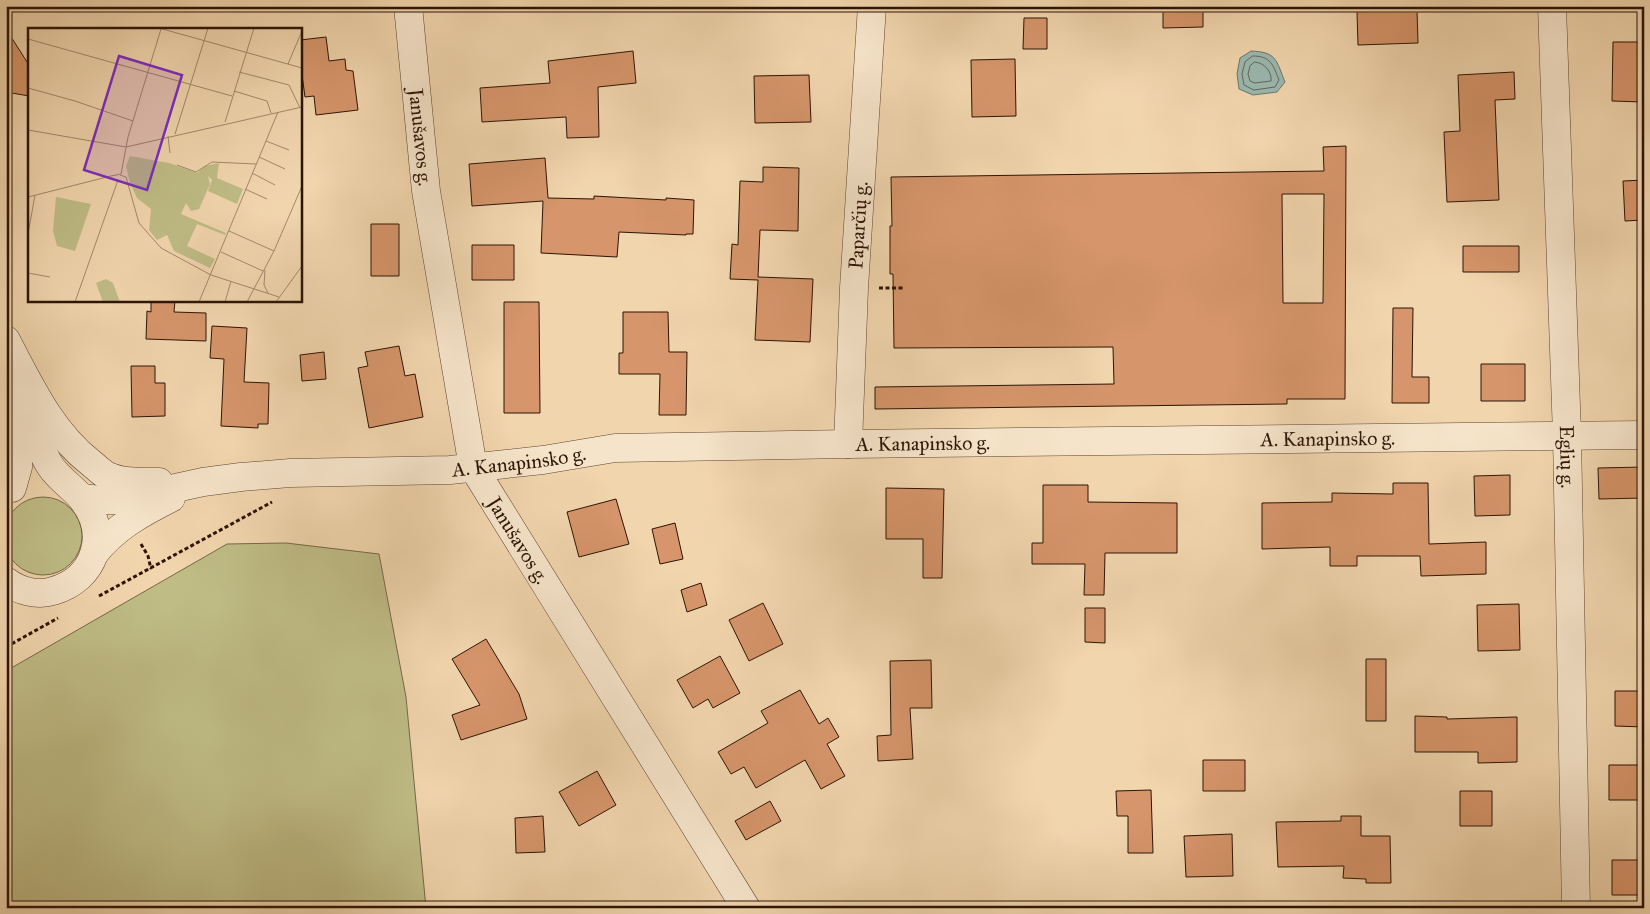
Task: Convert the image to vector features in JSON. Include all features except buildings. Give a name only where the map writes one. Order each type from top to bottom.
[{"type":"street","name":"Janušavos g.","points":[[408,6],[426,191],[473,467],[746,908]]},
{"type":"street","name":"Paparčių g.","points":[[848,444],[854,288],[872,6]]},
{"type":"street","name":"Eglių g.","points":[[1552,6],[1567,435],[1576,908]]},
{"type":"street","points":[[6,340],[28,383],[63,437],[77,452],[106,475],[117,479],[146,482],[203,482]]},
{"type":"street","points":[[6,360],[10,376],[18,448],[18,467],[9,489]]},
{"type":"street","points":[[14,592],[47,593],[65,588],[80,577],[89,567],[94,554],[96,529],[92,512],[51,467],[40,445],[28,383]]},
{"type":"street","name":"A. Kanapinsko g.","points":[[203,482],[290,473],[450,470],[543,460],[615,448],[1644,435]]},
{"type":"street","points":[[9,489],[26,482],[40,480],[56,482],[76,493],[102,500],[122,500],[203,482]]},
{"type":"street","points":[[94,554],[102,544],[128,522],[203,482]]},
{"type":"path","points":[[91,601],[273,502]]},
{"type":"path","points":[[6,646],[66,614]]},
{"type":"shaded area","points":[[43,497],[58,500],[71,508],[79,521],[82,536],[79,551],[71,564],[58,572],[43,575],[28,572],[15,564],[7,551],[4,536],[7,521],[15,508],[28,500]]},
{"type":"shaded area","points":[[286,543],[379,554],[406,697],[426,908],[6,908],[6,673],[13,667],[227,544]]},
{"type":"water","points":[[1251,51],[1271,55],[1277,63],[1285,82],[1277,92],[1253,95],[1239,89],[1237,74],[1240,58]]}]
